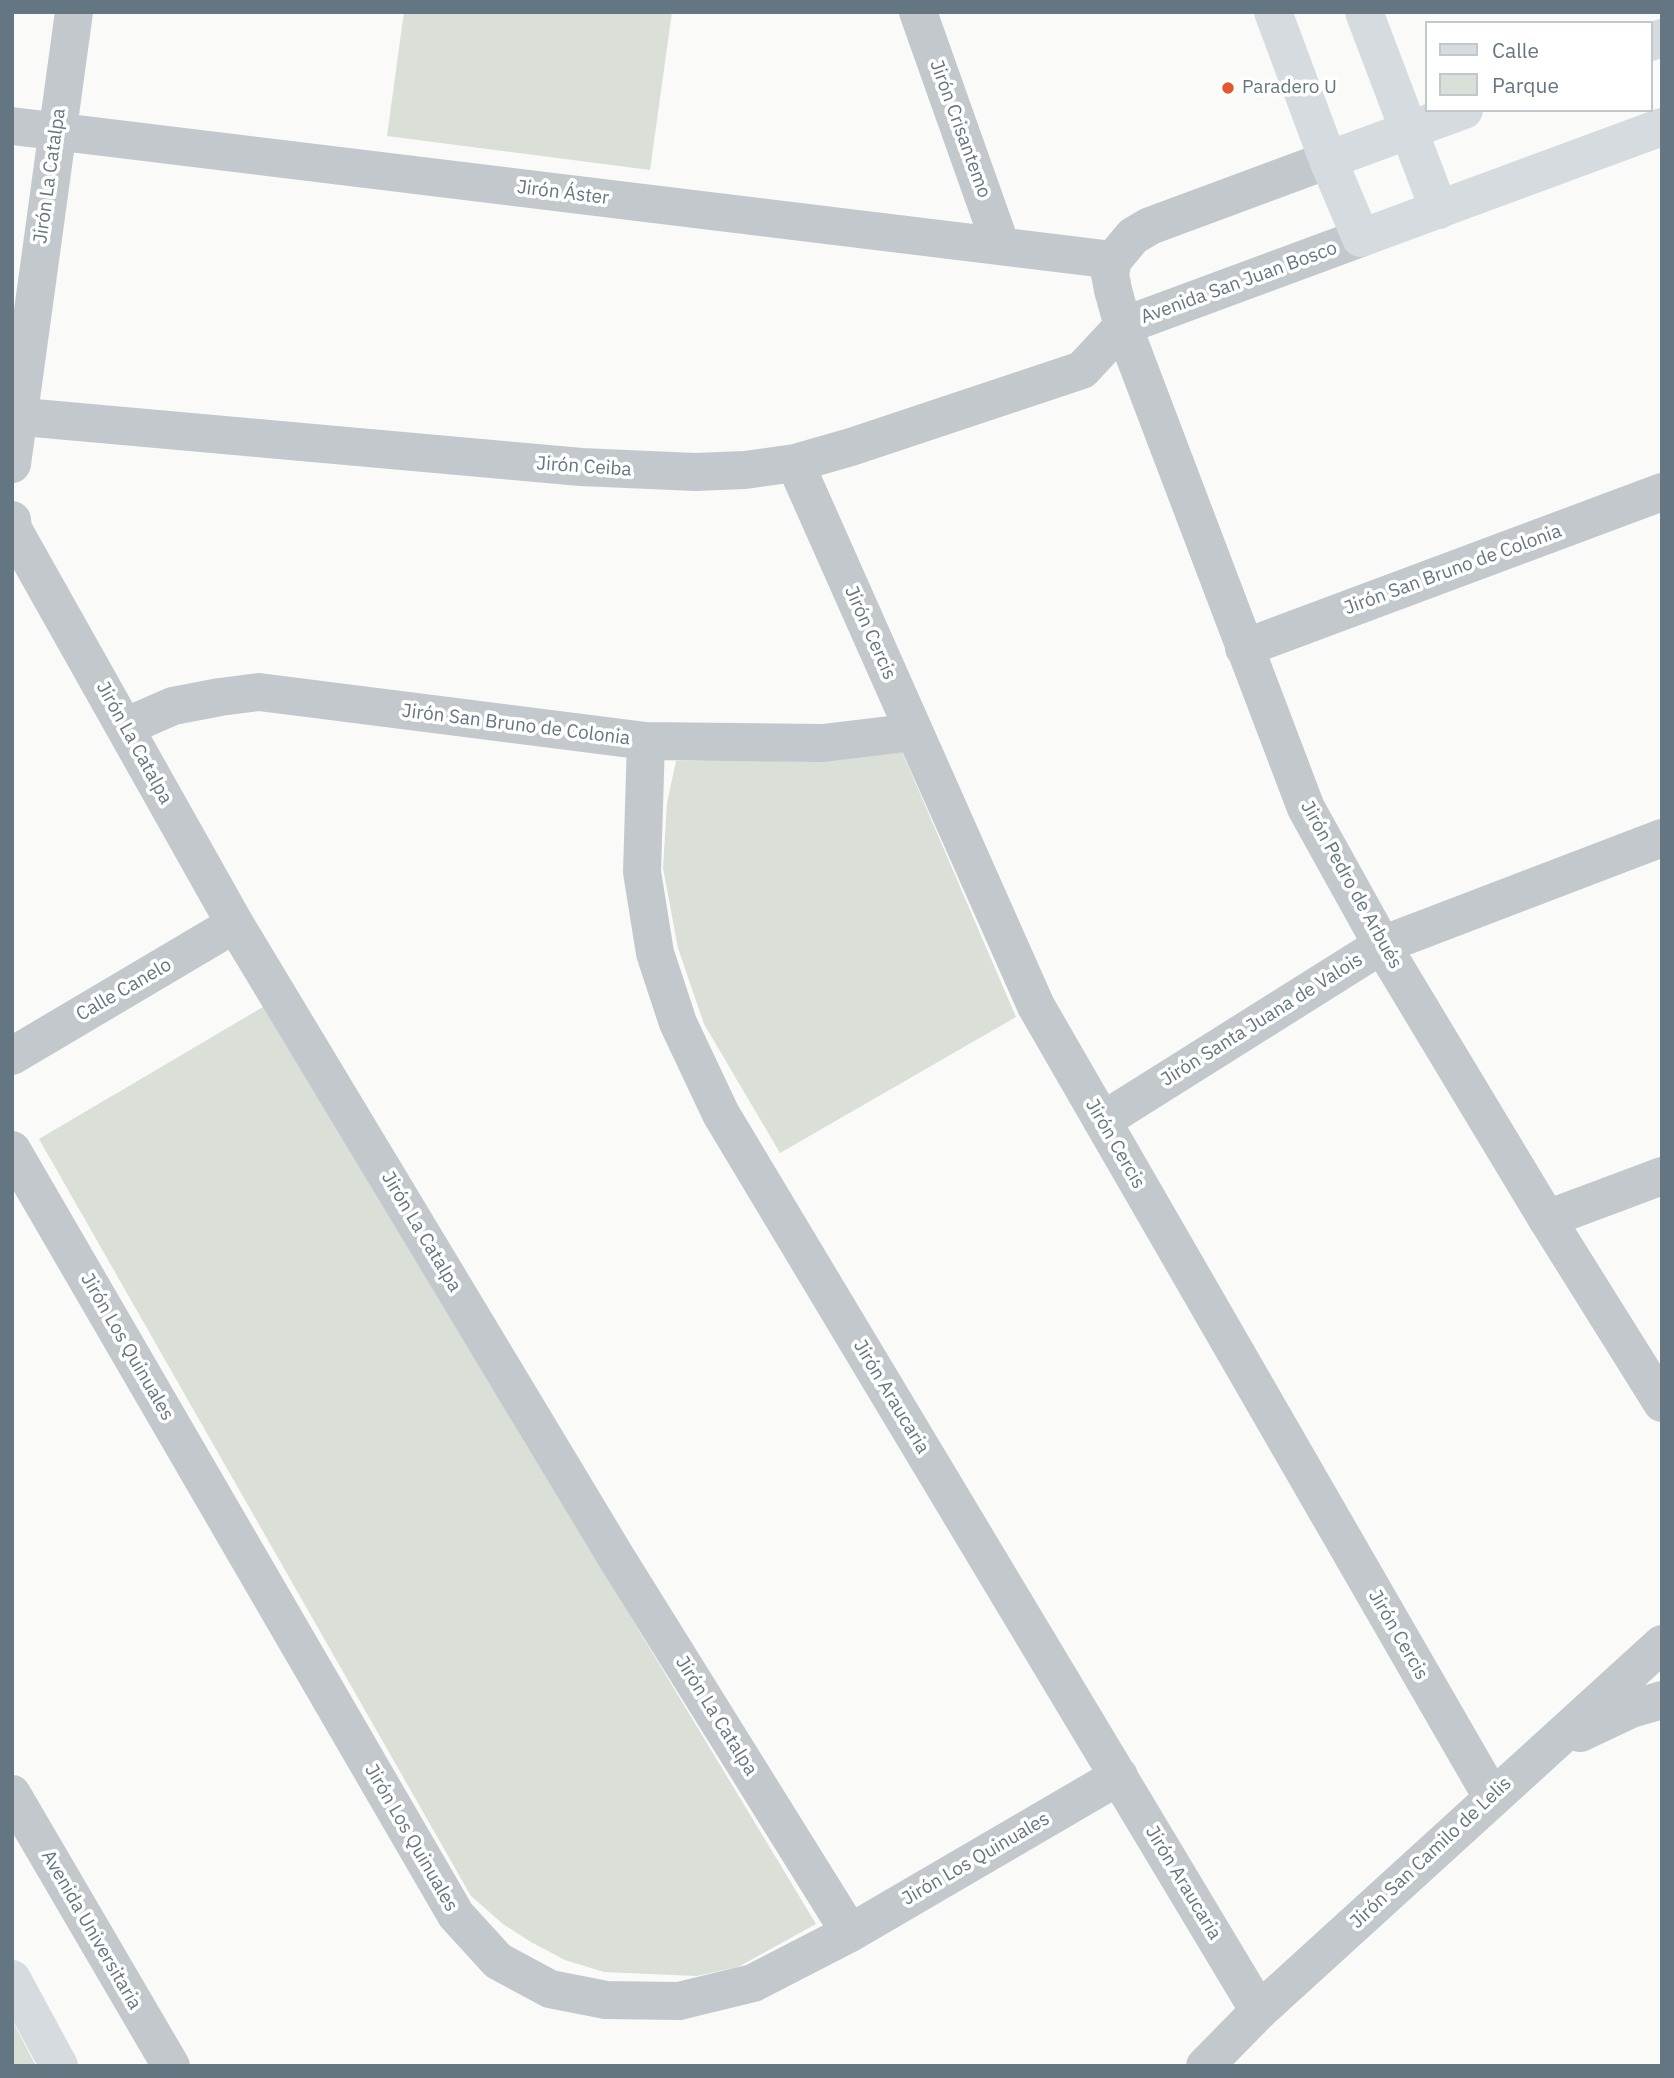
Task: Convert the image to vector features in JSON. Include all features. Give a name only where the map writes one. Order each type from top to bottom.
[{"type":"main road","points":[[1273,12],[1328,160],[1361,238]]},
{"type":"main road","points":[[1364,12],[1439,210]]},
{"type":"main road","points":[[1328,160],[1458,112]]},
{"type":"main road","name":"Avenida San Juan Bosco","points":[[1361,238],[1662,127]]},
{"type":"main road","points":[[12,1979],[22,2010],[59,2066]]},
{"type":"street","name":"Jirón La Catalpa","points":[[12,464],[15,417],[74,12]]},
{"type":"street","name":"Jirón Crisantemo","points":[[918,12],[1001,246]]},
{"type":"street","name":"Jirón Áster","points":[[12,126],[1113,260]]},
{"type":"street","points":[[1113,260],[1133,236],[1150,226],[1328,160]]},
{"type":"street","name":"Avenida San Juan Bosco","points":[[1113,260],[1110,274],[1123,326],[1361,238]]},
{"type":"street","name":"Jirón Ceiba","points":[[15,417],[643,471],[745,470],[795,463],[850,447],[1082,370],[1123,326]]},
{"type":"street","name":"Jirón Pedro de Arbués","points":[[1123,326],[1306,808],[1382,945],[1547,1219],[1662,1403]]},
{"type":"street","name":"Jirón Cercis","points":[[795,463],[1036,1006],[1492,1797]]},
{"type":"street","name":"Jirón San Bruno de Colonia","points":[[1244,648],[1662,492]]},
{"type":"street","name":"Jirón La Catalpa","points":[[12,520],[13,529],[235,924],[616,1557],[850,1933]]},
{"type":"street","name":"Jirón San Bruno de Colonia","points":[[125,727],[173,706],[258,692],[646,741],[823,743],[914,732]]},
{"type":"street","name":"Jirón Araucaria","points":[[646,741],[642,872],[655,953],[678,1023],[721,1114],[1259,2011]]},
{"type":"street","name":"Jirón Santa Juana de Valois","points":[[1102,1121],[1382,945],[1662,838]]},
{"type":"street","name":"Calle Canelo","points":[[12,1055],[235,924]]},
{"type":"street","name":"Jirón Los Quinuales","points":[[12,1150],[456,1915],[498,1961],[550,1989],[606,2000],[679,2001],[753,1983],[850,1933],[1119,1776]]},
{"type":"street","points":[[1547,1219],[1662,1176]]},
{"type":"street","name":"Jirón San Camilo de Lelis","points":[[1205,2066],[1259,2011],[1662,1644]]},
{"type":"street","points":[[1545,1750],[1631,1709],[1662,1700]]},
{"type":"street","name":"Avenida Universitaria","points":[[12,1794],[171,2066]]},
{"type":"green space","points":[[404,12],[672,12],[650,170],[387,136]]},
{"type":"green space","points":[[900,747],[1016,1017],[780,1153],[704,1024],[678,948],[663,868],[667,803],[676,761],[827,758]]},
{"type":"green space","points":[[263,1007],[816,1924],[738,1967],[697,1976],[604,1972],[565,1960],[531,1942],[503,1924],[471,1896],[39,1139]]},
{"type":"green space","points":[[12,2020],[36,2066],[12,2066]]},
{"type":"place","name":"Paradero U","points":[[1228,88]]}]
